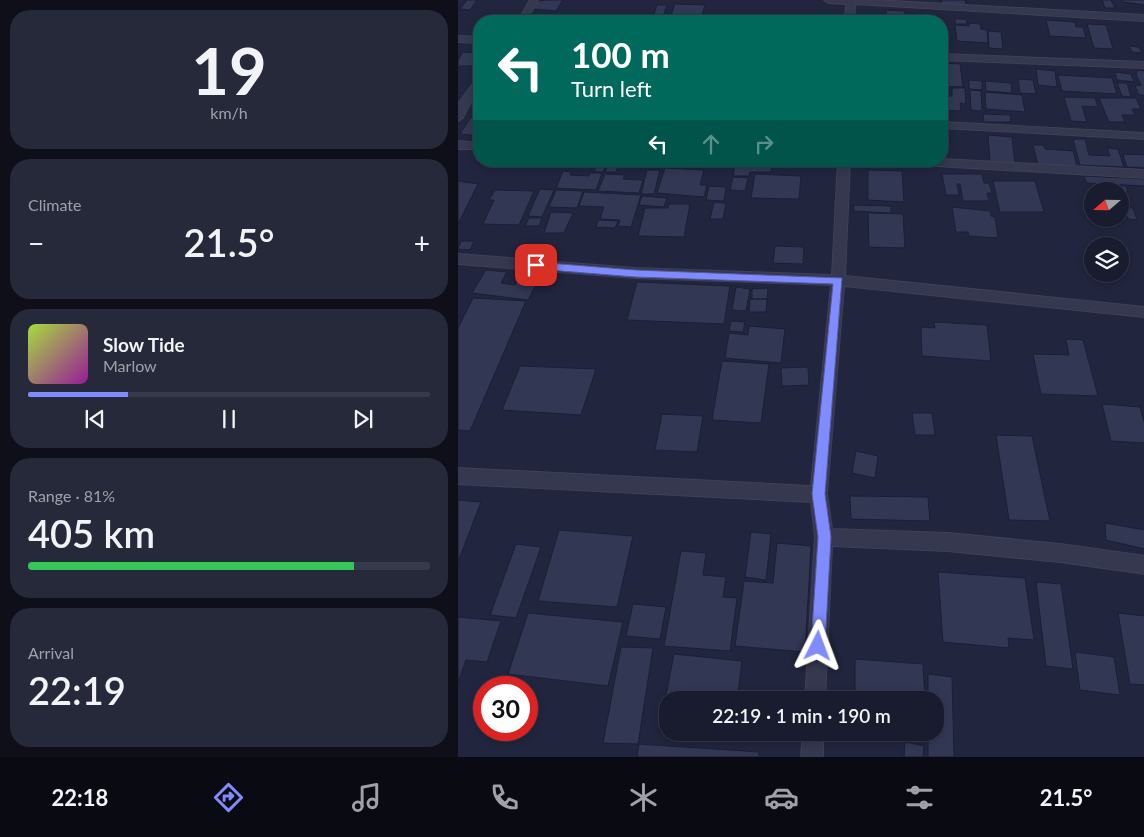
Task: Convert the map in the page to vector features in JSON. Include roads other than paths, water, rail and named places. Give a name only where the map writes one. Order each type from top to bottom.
[{"type":"street","points":[[525,15],[534,0]]},
{"type":"street","points":[[828,0],[1144,18]]},
{"type":"street","points":[[850,15],[851,0]]},
{"type":"street","points":[[458,39],[473,40]]},
{"type":"street","points":[[948,57],[1144,64]]},
{"type":"street","points":[[458,118],[460,106],[473,90]]},
{"type":"street","points":[[460,106],[473,107]]},
{"type":"street","points":[[948,125],[1144,136]]},
{"type":"street","points":[[458,145],[473,146]]},
{"type":"street","points":[[948,163],[1144,174]]},
{"type":"street","points":[[815,691],[824,537],[819,494],[838,280],[844,167]]},
{"type":"street","points":[[458,259],[635,273],[838,280],[1144,312]]},
{"type":"street","points":[[458,476],[819,494]]},
{"type":"street","points":[[824,537],[948,542],[1060,553],[1144,565]]},
{"type":"street","points":[[812,757],[813,741]]}]
